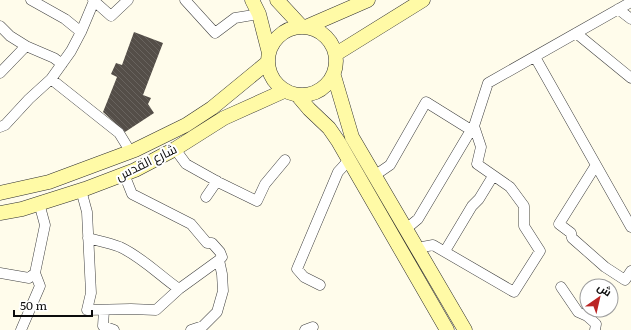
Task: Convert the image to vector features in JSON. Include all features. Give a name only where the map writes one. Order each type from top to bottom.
[{"type":"main road","points":[[252,0],[259,14],[268,58],[269,71],[272,79],[284,91],[298,96],[315,94],[323,89],[334,76],[337,62],[336,54],[328,39],[322,33],[304,27],[277,0]]},
{"type":"main road","points":[[268,58],[272,45],[277,37],[285,32],[293,28],[304,27],[368,0]]},
{"type":"main road","points":[[336,54],[423,0]]},
{"type":"main road","name":"شارع القدس","points":[[0,193],[49,182],[130,152],[186,125],[212,108],[268,58]]},
{"type":"main road","points":[[334,76],[352,137],[465,330]]},
{"type":"main road","name":"شارع القدس","points":[[0,213],[39,204],[135,170],[176,149],[224,118],[284,91]]},
{"type":"main road","points":[[298,96],[329,128],[447,330]]},
{"type":"street","points":[[30,0],[64,19],[81,32]]},
{"type":"street","points":[[0,127],[5,125],[29,99],[51,79],[72,52],[93,1],[111,16],[128,0]]},
{"type":"street","points":[[185,0],[216,33],[235,18],[259,14]]},
{"type":"street","points":[[406,229],[418,219],[472,128],[488,83],[631,2]]},
{"type":"street","points":[[618,9],[631,19]]},
{"type":"street","points":[[0,26],[10,36],[26,46],[54,58],[62,64]]},
{"type":"street","points":[[576,33],[631,78]]},
{"type":"street","points":[[0,73],[26,46]]},
{"type":"street","points":[[535,56],[631,227]]},
{"type":"street","points":[[51,79],[119,132],[130,152]]},
{"type":"street","points":[[374,176],[390,165],[426,102],[472,128],[481,147],[477,164],[510,187],[524,206],[524,226],[540,252],[514,292],[433,244],[417,248]]},
{"type":"street","points":[[176,149],[186,164],[257,201],[265,184],[285,160]]},
{"type":"street","points":[[320,285],[304,277],[297,269],[338,172],[349,160]]},
{"type":"street","points":[[596,165],[559,224],[571,233],[572,238],[605,267],[625,280],[631,271]]},
{"type":"street","points":[[81,190],[87,212],[91,293],[87,310],[156,310],[179,289],[222,257],[220,252],[212,243],[207,243],[191,224],[132,194],[124,174]]},
{"type":"street","points":[[444,251],[493,176]]},
{"type":"street","points":[[206,197],[217,181]]},
{"type":"street","points":[[21,330],[40,286],[35,273],[45,225],[39,204]]},
{"type":"street","points":[[88,238],[106,242],[121,248],[138,258],[179,289]]},
{"type":"street","points":[[191,330],[204,328],[217,312],[223,291],[219,260]]},
{"type":"street","points":[[0,273],[29,278],[35,273]]},
{"type":"street","points":[[561,287],[578,312],[587,316],[596,324],[595,330]]},
{"type":"street","points":[[104,310],[103,326],[114,330]]},
{"type":"building","points":[[134,32],[163,43],[143,95],[151,98],[148,104],[154,113],[125,132],[103,112],[117,77],[111,74],[116,63],[122,65]]}]
